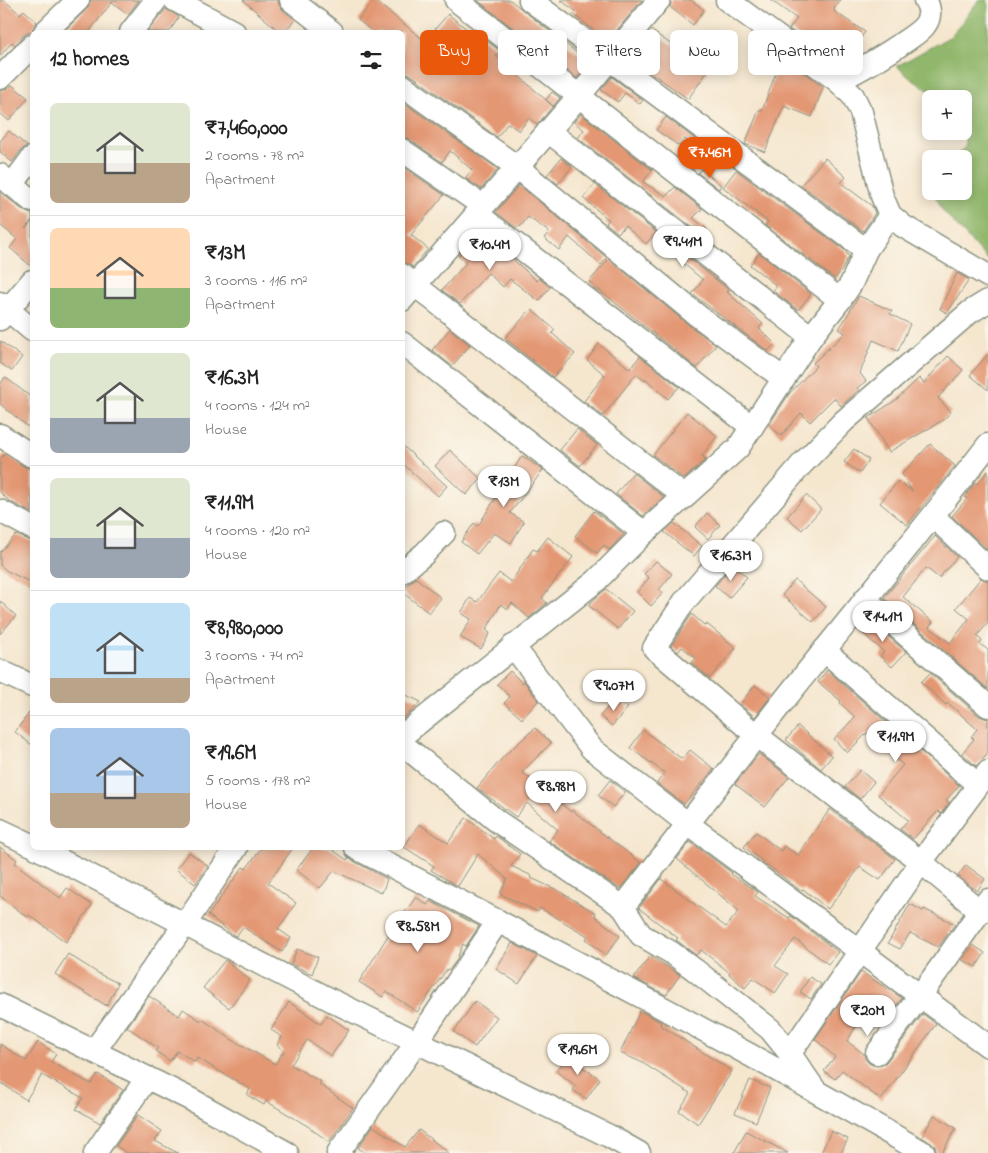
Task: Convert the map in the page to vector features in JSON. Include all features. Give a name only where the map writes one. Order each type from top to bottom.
[{"type":"street","points":[[47,30],[78,0]]},
{"type":"street","points":[[133,30],[156,0]]},
{"type":"street","points":[[175,0],[230,30]]},
{"type":"street","points":[[290,0],[329,30]]},
{"type":"street","points":[[456,0],[840,300]]},
{"type":"street","points":[[530,0],[577,35]]},
{"type":"street","points":[[634,30],[659,0]]},
{"type":"street","points":[[726,0],[838,82],[853,96],[860,112],[882,196],[890,215],[903,226],[988,276]]},
{"type":"street","points":[[838,82],[881,59],[926,24],[929,16],[929,6],[925,0]]},
{"type":"street","points":[[0,78],[30,48]]},
{"type":"street","points":[[597,75],[480,210],[407,287],[685,497]]},
{"type":"street","points":[[631,75],[866,250]]},
{"type":"street","points":[[405,87],[517,167],[698,316],[784,379]]},
{"type":"street","points":[[548,131],[811,337]]},
{"type":"street","points":[[405,152],[752,427]]},
{"type":"street","points":[[30,160],[6,180],[30,199]]},
{"type":"street","points":[[405,734],[596,580],[644,533],[738,448],[811,337],[851,284],[866,250],[890,215]]},
{"type":"street","points":[[30,283],[2,313],[30,329]]},
{"type":"street","points":[[877,1053],[984,906],[921,862],[756,735],[654,648],[684,602],[802,464],[844,421],[970,312],[988,301]]},
{"type":"street","points":[[405,345],[644,533]]},
{"type":"street","points":[[0,435],[30,455]]},
{"type":"street","points":[[622,907],[756,735],[988,445]]},
{"type":"street","points":[[0,511],[30,527]]},
{"type":"street","points":[[933,516],[988,568]]},
{"type":"street","points":[[405,570],[424,554],[444,533]]},
{"type":"street","points":[[865,599],[988,706]]},
{"type":"street","points":[[514,646],[592,749],[688,824],[988,1046]]},
{"type":"street","points":[[790,1054],[921,862],[983,778],[824,650]]},
{"type":"street","points":[[0,671],[30,685]]},
{"type":"street","points":[[405,746],[497,821],[622,907],[642,935],[672,953],[770,1028],[815,1090]]},
{"type":"street","points":[[0,830],[30,844]]},
{"type":"street","points":[[42,850],[335,1002],[639,1153]]},
{"type":"street","points":[[94,1051],[185,924],[235,850]]},
{"type":"street","points":[[360,850],[498,921],[815,1090],[924,1153]]},
{"type":"street","points":[[338,1153],[417,1042],[498,921]]},
{"type":"street","points":[[0,1005],[192,1100],[287,1153]]},
{"type":"street","points":[[95,1153],[147,1078]]},
{"type":"green space","points":[[979,0],[988,0],[988,260],[943,211],[938,200],[972,200],[972,150],[962,150],[965,147],[965,140],[972,140],[972,90],[928,90],[910,78],[897,66],[951,36]]},
{"type":"building","points":[[0,0],[4,0],[20,14],[24,10],[37,22],[32,30],[23,36],[15,45],[12,42],[0,56]]},
{"type":"building","points":[[91,0],[139,0],[128,14],[112,2],[91,30],[65,30],[87,9]]},
{"type":"building","points":[[243,0],[278,0],[283,10],[295,20],[286,30],[278,30]]},
{"type":"building","points":[[374,0],[420,37],[420,75],[488,75],[488,42],[498,49],[496,56],[498,58],[498,75],[518,75],[553,106],[537,125],[529,118],[519,131],[508,123],[497,137],[410,74],[405,73],[405,30],[370,30],[358,20]]},
{"type":"building","points":[[477,0],[510,0],[548,30],[515,30]]},
{"type":"building","points":[[560,0],[642,0],[617,30],[594,30],[573,14],[576,11]]},
{"type":"building","points":[[672,0],[691,0],[704,10],[693,25],[670,7]]},
{"type":"building","points":[[771,0],[840,0],[834,9],[835,12],[862,30],[789,29],[797,19]]},
{"type":"building","points":[[166,9],[179,17],[170,30],[149,30]]},
{"type":"building","points":[[448,14],[468,30],[434,30]]},
{"type":"building","points":[[660,36],[670,44],[670,75],[705,75],[688,99],[654,75],[660,75]]},
{"type":"building","points":[[567,45],[577,53],[577,75],[580,75],[577,78],[567,70]]},
{"type":"building","points":[[775,75],[807,75],[823,87],[812,117],[784,106],[765,152],[745,144],[759,110],[762,111]]},
{"type":"building","points":[[612,77],[643,100],[640,104],[625,93],[618,102],[601,90]]},
{"type":"building","points":[[12,85],[28,98],[9,121],[0,113],[0,91]]},
{"type":"building","points":[[552,92],[560,98],[553,106],[546,100]]},
{"type":"building","points":[[405,104],[498,169],[481,189],[465,178],[472,170],[450,151],[442,162],[405,138]]},
{"type":"building","points":[[581,114],[652,170],[643,182],[666,196],[675,187],[702,209],[693,218],[707,229],[702,235],[578,138],[584,130],[574,122]]},
{"type":"building","points":[[666,117],[719,157],[716,161],[685,139],[679,146],[656,130]]},
{"type":"building","points":[[9,131],[27,146],[21,150],[12,162],[0,152],[0,141]]},
{"type":"building","points":[[561,158],[572,167],[558,184],[547,175]]},
{"type":"building","points":[[825,158],[846,177],[841,183],[872,206],[875,213],[863,231],[801,185]]},
{"type":"building","points":[[405,168],[444,195],[411,235],[428,249],[413,267],[405,263]]},
{"type":"building","points":[[701,169],[721,185],[719,189],[698,173]]},
{"type":"building","points":[[736,170],[847,252],[849,256],[835,279],[765,225],[768,222],[723,187]]},
{"type":"building","points":[[595,184],[729,290],[727,292],[763,324],[759,328],[775,344],[768,351],[692,294],[703,280],[672,254],[675,249],[656,233],[646,244],[625,226],[618,233],[606,223],[609,220],[583,198]]},
{"type":"building","points":[[519,185],[607,258],[601,265],[569,237],[559,250],[544,238],[549,232],[528,217],[520,227],[518,225],[516,228],[496,212]]},
{"type":"building","points":[[0,192],[24,211],[30,213],[30,223],[25,229],[30,223],[30,265],[10,248],[17,239],[0,225]]},
{"type":"building","points":[[479,232],[537,281],[539,278],[550,287],[539,301],[510,279],[503,287],[488,273],[460,304],[442,290],[466,263],[458,256]]},
{"type":"building","points":[[759,253],[811,294],[798,310],[773,291],[777,286],[750,265]]},
{"type":"building","points":[[609,259],[716,345],[697,368],[589,282]]},
{"type":"building","points":[[957,273],[969,280],[947,313],[940,309]]},
{"type":"building","points":[[859,296],[892,311],[890,314],[910,324],[898,351],[873,340],[860,373],[866,381],[857,388],[859,390],[841,406],[834,398],[810,422],[801,413],[781,436],[769,425],[789,394],[816,366],[813,363],[845,333],[839,329]]},
{"type":"building","points":[[531,309],[555,330],[552,333],[575,354],[553,377],[505,338]]},
{"type":"building","points":[[450,329],[470,345],[452,366],[432,350]]},
{"type":"building","points":[[0,341],[22,357],[12,371],[0,363]]},
{"type":"building","points":[[599,344],[630,369],[640,356],[679,387],[668,399],[646,379],[645,381],[636,374],[603,416],[584,401],[605,375],[587,360]]},
{"type":"building","points":[[988,354],[988,390],[970,375]]},
{"type":"building","points":[[948,356],[963,370],[938,398],[951,412],[943,420],[889,452],[868,418],[896,400],[919,378],[924,383]]},
{"type":"building","points":[[5,377],[30,396],[30,428],[0,404],[0,385]]},
{"type":"building","points":[[687,412],[717,436],[702,456],[706,459],[684,479],[653,455]]},
{"type":"building","points":[[577,429],[597,445],[580,466],[560,450]]},
{"type":"building","points":[[930,444],[955,466],[907,525],[880,503],[898,481],[912,491],[902,474]]},
{"type":"building","points":[[405,448],[447,486],[438,496],[405,466]]},
{"type":"building","points":[[854,449],[869,460],[860,473],[844,462]]},
{"type":"building","points":[[450,450],[481,479],[466,495],[435,466]]},
{"type":"building","points":[[5,454],[30,468],[30,512],[9,501],[0,492],[0,459]]},
{"type":"building","points":[[522,456],[543,470],[510,513],[524,522],[511,543],[494,533],[477,554],[461,542],[474,523],[478,526]]},
{"type":"building","points":[[988,471],[988,550],[952,516],[967,499],[965,497],[975,483],[977,484]]},
{"type":"building","points":[[633,473],[664,497],[643,516],[616,494]]},
{"type":"building","points":[[806,495],[821,509],[802,530],[787,517]]},
{"type":"building","points":[[594,511],[624,534],[609,550],[604,545],[597,553],[575,536]]},
{"type":"building","points":[[707,513],[720,525],[708,539],[695,527]]},
{"type":"building","points":[[674,523],[702,546],[694,556],[664,532]]},
{"type":"building","points":[[16,535],[30,540],[30,582],[7,571],[0,565],[0,552]]},
{"type":"building","points":[[935,536],[957,557],[939,578],[926,568],[903,597],[933,622],[929,627],[950,643],[969,619],[956,608],[981,578],[988,581],[988,623],[977,636],[982,641],[980,644],[988,650],[988,689],[884,598]]},
{"type":"building","points":[[548,537],[573,557],[542,598],[547,603],[529,618],[512,603],[508,609],[501,604],[486,630],[490,633],[481,649],[460,637],[471,619],[461,613],[470,598],[477,602],[499,573],[511,582],[533,549],[537,551]]},
{"type":"building","points":[[656,561],[672,574],[659,590],[663,593],[651,606],[637,592],[649,578],[644,574]]},
{"type":"building","points":[[733,565],[747,577],[729,598],[715,586]]},
{"type":"building","points":[[416,578],[441,598],[429,613],[405,594],[405,588]]},
{"type":"building","points":[[795,580],[826,607],[813,622],[782,595]]},
{"type":"building","points":[[606,589],[633,611],[618,629],[588,605]]},
{"type":"building","points":[[0,601],[16,616],[0,634]]},
{"type":"building","points":[[692,614],[705,626],[707,624],[736,648],[710,678],[692,663],[696,658],[682,647],[678,652],[671,646]]},
{"type":"building","points":[[867,618],[906,652],[892,667],[880,656],[884,652],[858,629]]},
{"type":"building","points":[[827,670],[886,722],[884,725],[916,753],[919,750],[959,786],[946,800],[949,803],[941,814],[938,811],[913,839],[900,829],[908,820],[878,795],[903,765],[867,733],[847,753],[834,739],[855,717],[840,703],[841,701],[818,682]]},
{"type":"building","points":[[510,671],[522,683],[524,681],[538,701],[522,719],[504,703],[510,697],[497,684]]},
{"type":"building","points":[[930,673],[979,716],[988,719],[988,754],[976,766],[962,753],[974,739],[971,737],[977,729],[948,703],[946,705],[921,682]]},
{"type":"building","points":[[755,685],[770,697],[755,717],[740,704]]},
{"type":"building","points":[[405,694],[421,702],[405,716]]},
{"type":"building","points":[[616,698],[628,708],[612,726],[600,716]]},
{"type":"building","points":[[30,712],[30,743],[15,732]]},
{"type":"building","points":[[798,726],[832,756],[821,769],[786,740]]},
{"type":"building","points":[[535,728],[551,743],[522,772],[571,812],[572,810],[641,863],[620,889],[549,841],[558,830],[527,803],[516,817],[477,788],[504,756]]},
{"type":"building","points":[[643,730],[682,759],[690,750],[714,769],[684,804],[657,783],[665,773],[630,748]]},
{"type":"building","points":[[759,754],[789,777],[765,807],[735,784]]},
{"type":"building","points":[[860,770],[874,782],[860,799],[845,787]]},
{"type":"building","points":[[610,780],[625,792],[613,807],[598,795]]},
{"type":"building","points":[[830,809],[895,859],[880,880],[860,867],[828,909],[803,889],[801,891],[744,847],[756,832],[781,851],[784,846],[798,855]]},
{"type":"building","points":[[466,818],[494,839],[496,836],[520,854],[511,866],[596,913],[595,916],[620,936],[606,955],[586,939],[588,936],[540,908],[538,912],[500,894],[507,879],[478,854],[458,886],[431,870],[434,866],[405,848],[419,824],[448,843]]},
{"type":"building","points":[[690,842],[758,892],[755,896],[789,918],[791,916],[838,952],[828,964],[795,939],[775,966],[788,974],[775,993],[753,978],[745,988],[730,973],[701,950],[696,955],[676,940],[678,938],[639,908],[661,879],[726,927],[739,911],[677,859]]},
{"type":"building","points":[[0,847],[17,860],[15,863],[60,898],[67,888],[92,905],[66,942],[29,915],[27,917],[0,896]]},
{"type":"building","points":[[260,850],[292,850],[268,883],[296,903],[278,929],[291,938],[282,952],[243,927],[235,936],[208,915],[243,867],[246,869]]},
{"type":"building","points":[[311,850],[333,850],[347,860],[348,858],[387,879],[382,893],[334,871],[320,888],[296,870]]},
{"type":"building","points":[[189,852],[208,866],[195,884],[176,869]]},
{"type":"building","points":[[966,865],[985,879],[977,891],[958,876]]},
{"type":"building","points":[[416,897],[427,905],[430,901],[479,926],[466,946],[463,944],[456,961],[449,970],[447,969],[417,1012],[386,991],[383,997],[359,982],[389,934]]},
{"type":"building","points":[[910,904],[955,924],[938,947],[910,933],[900,949],[888,943]]},
{"type":"building","points":[[512,943],[537,956],[519,984],[496,969]]},
{"type":"building","points":[[973,945],[985,953],[976,967],[962,960]]},
{"type":"building","points":[[297,949],[318,957],[312,974],[291,964]]},
{"type":"building","points":[[68,954],[101,975],[118,983],[107,1006],[55,974]]},
{"type":"building","points":[[650,956],[680,975],[666,995],[634,978]]},
{"type":"building","points":[[225,960],[250,980],[229,1008],[203,988]]},
{"type":"building","points":[[861,972],[902,998],[887,1018],[869,1005],[847,1041],[864,1054],[865,1059],[870,1064],[876,1066],[883,1065],[923,1014],[936,1024],[881,1100],[842,1070],[835,1079],[824,1071],[835,1057],[815,1039]]},
{"type":"building","points":[[810,977],[821,984],[811,999],[800,992]]},
{"type":"building","points":[[149,996],[179,1016],[183,1009],[201,1021],[202,1019],[231,1039],[275,1064],[284,1051],[277,1045],[282,1037],[271,1030],[289,1002],[321,1024],[327,1015],[349,1030],[331,1056],[307,1040],[291,1065],[321,1082],[319,1084],[353,1108],[329,1142],[309,1127],[266,1101],[264,1105],[247,1095],[250,1089],[197,1058],[195,1062],[177,1051],[170,1061],[155,1051],[158,1048],[127,1027]]},
{"type":"building","points":[[475,1001],[497,1017],[475,1047],[454,1032]]},
{"type":"building","points":[[640,1011],[661,1022],[660,1025],[732,1071],[698,1124],[679,1111],[690,1093],[641,1062],[620,1053]]},
{"type":"building","points":[[38,1042],[56,1054],[51,1062],[91,1084],[98,1074],[123,1090],[100,1123],[76,1109],[83,1098],[42,1075],[26,1100],[0,1082],[0,1044],[26,1061]]},
{"type":"building","points":[[570,1054],[581,1063],[580,1065],[600,1079],[586,1099],[573,1090],[576,1086],[556,1071]]},
{"type":"building","points":[[750,1080],[770,1088],[756,1122],[735,1113]]},
{"type":"building","points":[[138,1115],[162,1131],[155,1141],[178,1153],[127,1153],[116,1146]]},
{"type":"building","points":[[934,1115],[956,1128],[942,1153],[937,1153],[935,1146],[922,1137]]},
{"type":"building","points":[[373,1126],[405,1147],[419,1130],[449,1153],[366,1153],[358,1148]]},
{"type":"building","points":[[746,1131],[788,1153],[734,1153]]},
{"type":"building","points":[[831,1131],[848,1139],[841,1153],[821,1153]]}]
